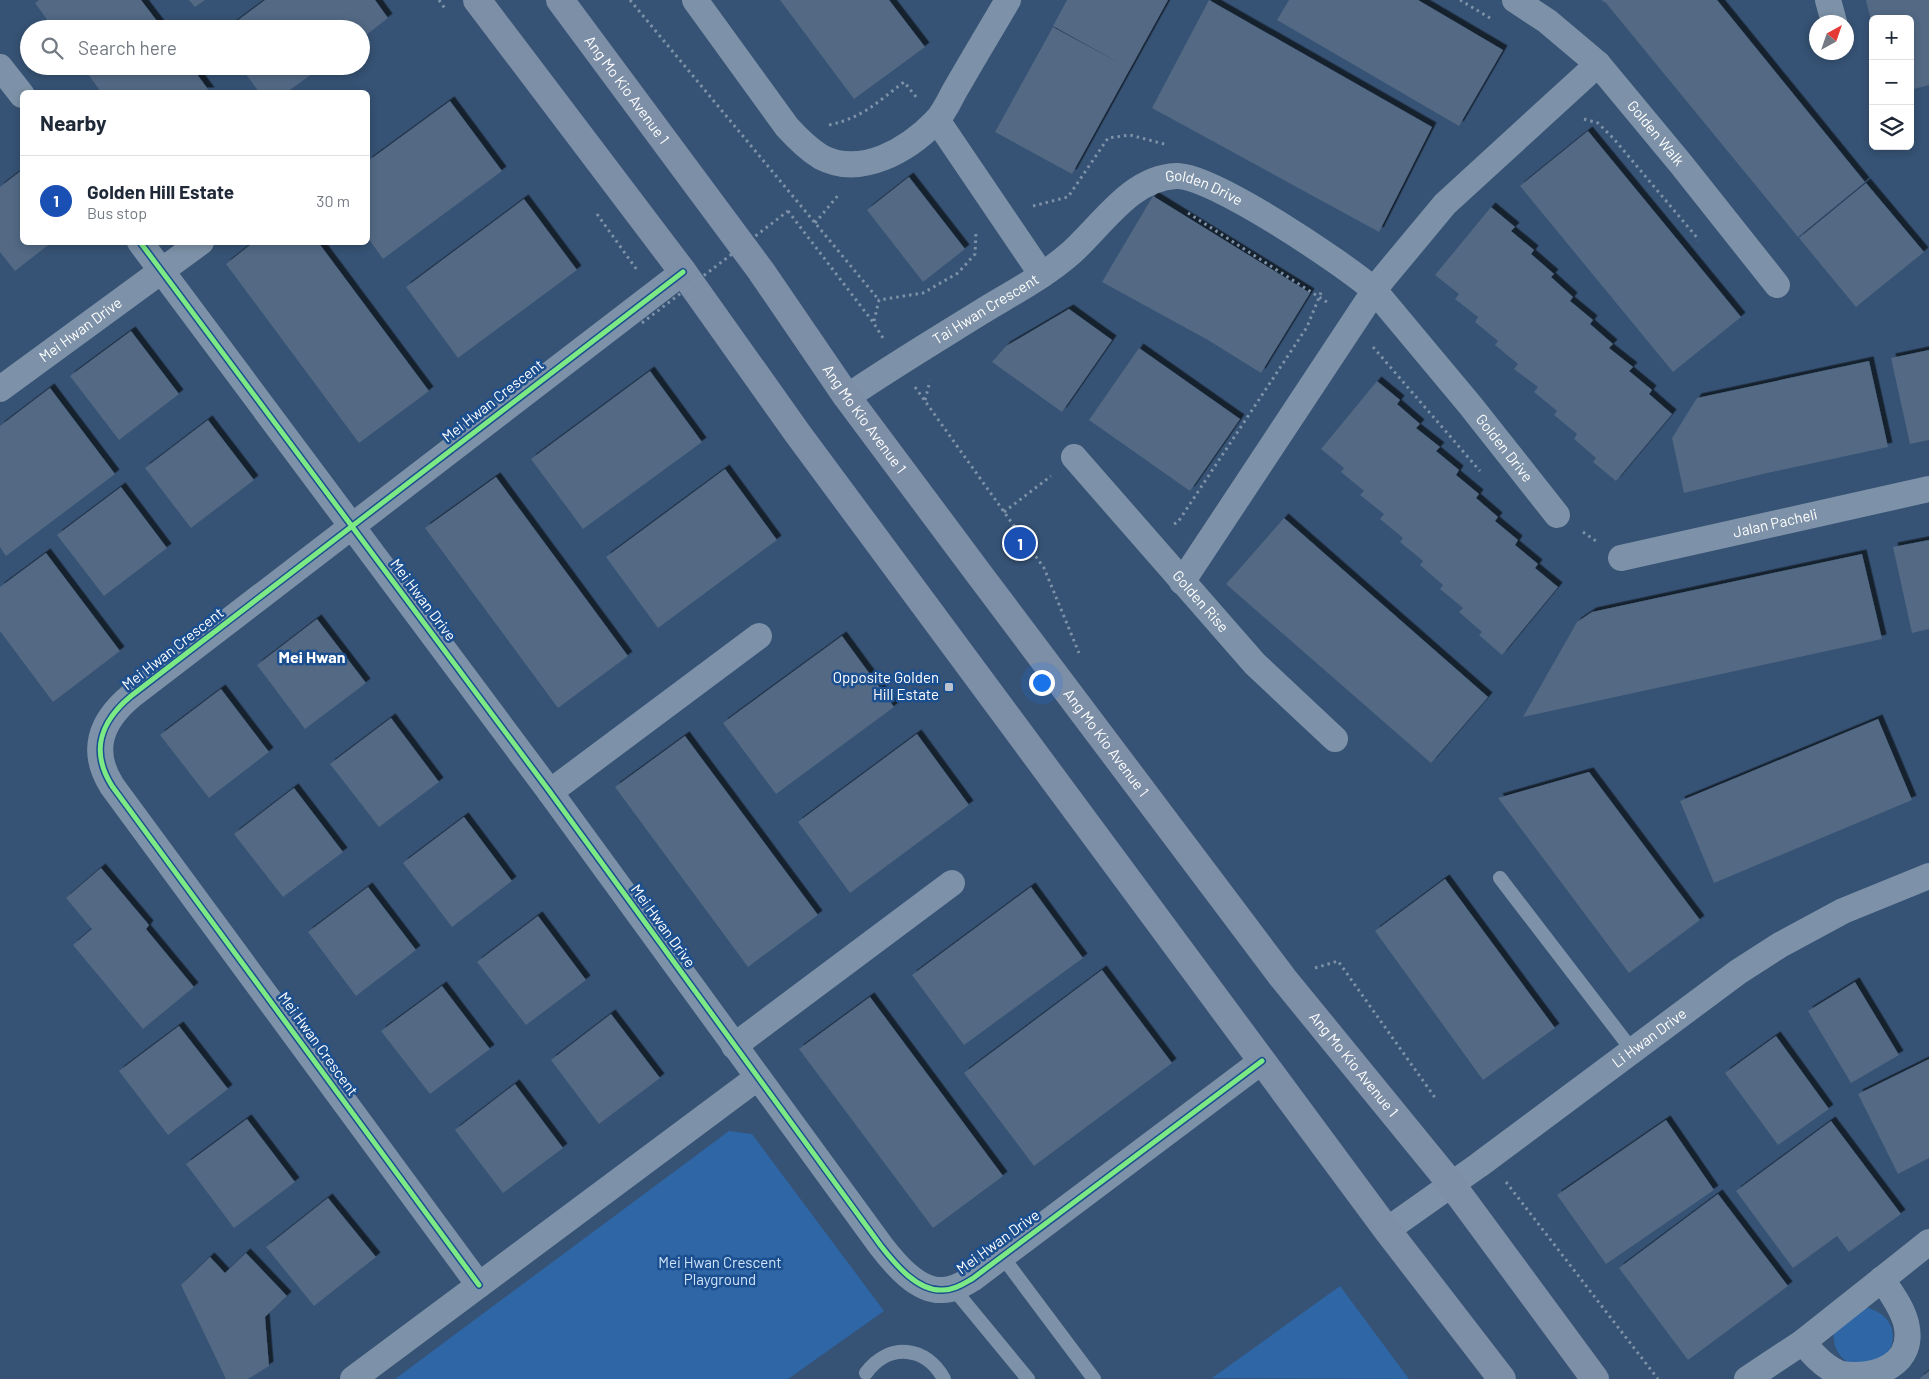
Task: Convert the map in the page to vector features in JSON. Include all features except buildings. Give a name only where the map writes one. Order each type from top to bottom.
[{"type":"main road","points":[[477,0],[683,272],[798,434],[1387,1230],[1502,1379]]},
{"type":"main road","name":"Ang Mo Kio Avenue 1","points":[[560,0],[761,271],[847,397],[1283,978],[1452,1185],[1594,1379]]},
{"type":"street","points":[[695,0],[787,127],[821,157],[841,164],[872,163],[905,146],[937,120],[1008,0]]},
{"type":"street","name":"Golden Walk","points":[[1515,0],[1547,21],[1598,64],[1681,164],[1777,285]]},
{"type":"street","points":[[1828,0],[1832,15]]},
{"type":"street","points":[[1182,582],[1374,290],[1444,204],[1598,64]]},
{"type":"street","points":[[0,67],[20,92]]},
{"type":"street","name":"Tai Hwan Crescent","points":[[847,397],[898,363],[1042,275],[937,120]]},
{"type":"street","name":"Golden Drive","points":[[1042,275],[1072,252],[1140,186],[1151,180],[1177,176],[1205,182],[1222,190],[1357,275],[1374,290],[1464,397],[1557,515]]},
{"type":"street","name":"Mei Hwan Drive","points":[[142,245],[550,792],[891,1259],[916,1281],[930,1288],[943,1290],[953,1288],[972,1279],[1262,1061]]},
{"type":"street","name":"Mei Hwan Drive","points":[[0,389],[197,245]]},
{"type":"street","name":"Mei Hwan Crescent","points":[[479,1285],[112,786],[100,758],[101,738],[110,719],[122,704],[683,272]]},
{"type":"street","name":"Golden Rise","points":[[1067,464],[1182,582],[1255,664],[1335,738]]},
{"type":"street","name":"Jalan Pacheli","points":[[1621,558],[1929,489]]},
{"type":"street","points":[[550,792],[759,636]]},
{"type":"street","name":"Li Hwan Drive","points":[[1387,1230],[1452,1185],[1738,972],[1780,945],[1843,911],[1929,876]]},
{"type":"street","points":[[734,1046],[952,883]]},
{"type":"street","points":[[354,1379],[757,1078]]},
{"type":"street","points":[[1747,1379],[1803,1342],[1929,1242]]},
{"type":"street","points":[[1803,1342],[1819,1360],[1841,1374],[1866,1379],[1879,1377],[1888,1372],[1899,1363],[1908,1336],[1901,1309],[1882,1279]]},
{"type":"lane","points":[[1500,878],[1632,1050]]},
{"type":"lane","points":[[1002,1256],[1094,1379]]},
{"type":"lane","points":[[953,1288],[1028,1379]]},
{"type":"lane","points":[[866,1373],[881,1358],[913,1351],[927,1358],[940,1370],[944,1379]]},
{"type":"path","points":[[630,0],[879,300]]},
{"type":"path","points":[[826,125],[845,121],[870,110],[904,82],[937,120]]},
{"type":"path","points":[[1024,207],[1039,206],[1068,197],[1108,138],[1130,134],[1174,147]]},
{"type":"path","points":[[815,224],[840,193]]},
{"type":"path","points":[[642,323],[788,211],[873,322]]},
{"type":"path","points":[[1187,212],[1318,296],[1352,322],[1487,478]]},
{"type":"path","points":[[898,363],[1044,568],[1080,659]]},
{"type":"path","points":[[924,400],[932,373]]},
{"type":"path","points":[[1004,512],[1067,464]]},
{"type":"path","points":[[1557,515],[1621,558]]},
{"type":"path","points":[[1283,978],[1338,961],[1436,1099]]},
{"type":"path","points":[[1504,1180],[1658,1379]]},
{"type":"green space","name":"Mei Hwan Crescent Playground","points":[[729,1131],[752,1134],[884,1311],[788,1379],[395,1379]]},
{"type":"green space","points":[[1340,1286],[1409,1379],[1212,1378]]},
{"type":"green space","points":[[1864,1307],[1874,1310],[1887,1320],[1893,1333],[1892,1341],[1885,1358],[1854,1366],[1843,1359],[1837,1350],[1834,1340],[1834,1328]]},
{"type":"cycle path","points":[[142,245],[550,792],[881,1246],[893,1261],[916,1282],[934,1289],[947,1290],[972,1279],[1262,1061]]},
{"type":"cycle path","points":[[479,1285],[112,786],[101,761],[100,749],[102,738],[112,716],[131,696],[683,272]]},
{"type":"place","name":"Golden Hill Estate","points":[[1020,543]]},
{"type":"place","name":"Opposite Golden Hill Estate","points":[[949,687]]},
{"type":"district","name":"Mei Hwan","points":[[312,657]]}]
